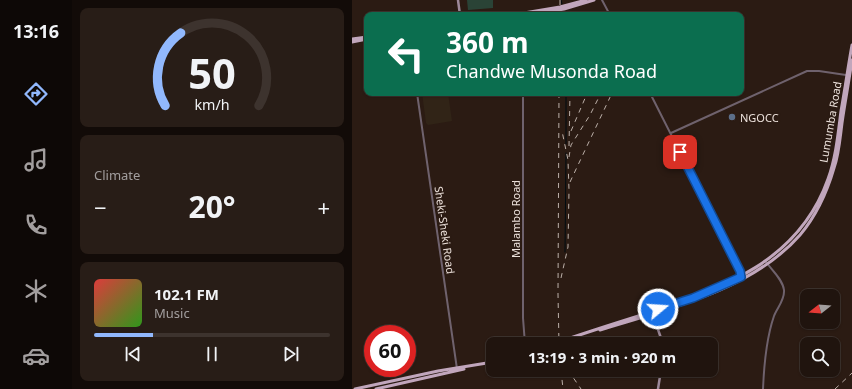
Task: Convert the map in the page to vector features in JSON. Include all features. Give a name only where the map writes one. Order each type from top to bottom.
[{"type":"main road","points":[[458,0],[460,12]]},
{"type":"main road","points":[[533,12],[586,0]]},
{"type":"main road","points":[[548,12],[594,0]]},
{"type":"main road","points":[[352,40],[364,38]]},
{"type":"main road","name":"Lumumba Road","points":[[579,337],[652,313],[742,278],[767,263],[786,246],[800,230],[815,207],[826,186],[834,158],[852,45]]},
{"type":"main road","name":"Lumumba Road","points":[[848,76],[852,60]]},
{"type":"main road","points":[[652,313],[660,337]]},
{"type":"main road","name":"Lumumba Road","points":[[575,337],[652,313]]},
{"type":"main road","points":[[355,389],[486,364]]},
{"type":"main road","points":[[376,389],[457,369]]},
{"type":"main road","points":[[659,389],[661,377]]},
{"type":"street","points":[[602,0],[608,12]]},
{"type":"street","points":[[670,133],[807,71],[819,71],[848,76]]},
{"type":"street","name":"Sheki-Sheki Road","points":[[417,96],[457,369]]},
{"type":"street","name":"Malambo Road","points":[[523,96],[523,318],[524,337]]},
{"type":"street","points":[[652,96],[740,271],[742,278]]},
{"type":"street","points":[[763,389],[764,365],[770,330],[776,313],[783,300],[784,294],[781,282],[767,263]]},
{"type":"shaded area","points":[[422,96],[448,96],[452,121],[428,125],[426,123]]},
{"type":"green space","points":[[467,0],[493,0],[493,8],[468,10]]},
{"type":"waterway","points":[[561,0],[562,4]]},
{"type":"waterway","points":[[566,96],[566,144]]},
{"type":"waterway","points":[[565,252],[566,153]]},
{"type":"railway","points":[[560,0],[560,12]]},
{"type":"railway","points":[[559,96],[559,337]]},
{"type":"railway","points":[[569,146],[570,96]]},
{"type":"railway","points":[[571,131],[586,96]]},
{"type":"railway","points":[[569,157],[571,145],[590,115],[600,96]]},
{"type":"railway","points":[[570,182],[611,96]]},
{"type":"railway","points":[[561,278],[568,247],[569,190],[568,160],[562,131]]},
{"type":"railway","points":[[835,389],[852,373]]},
{"type":"railway","points":[[562,377],[563,389]]},
{"type":"railway","points":[[573,377],[581,389]]},
{"type":"place","name":"NGOCC","points":[[732,117]]},
{"type":"route","points":[[658,309],[693,298],[741,277],[740,271],[680,152]]}]
